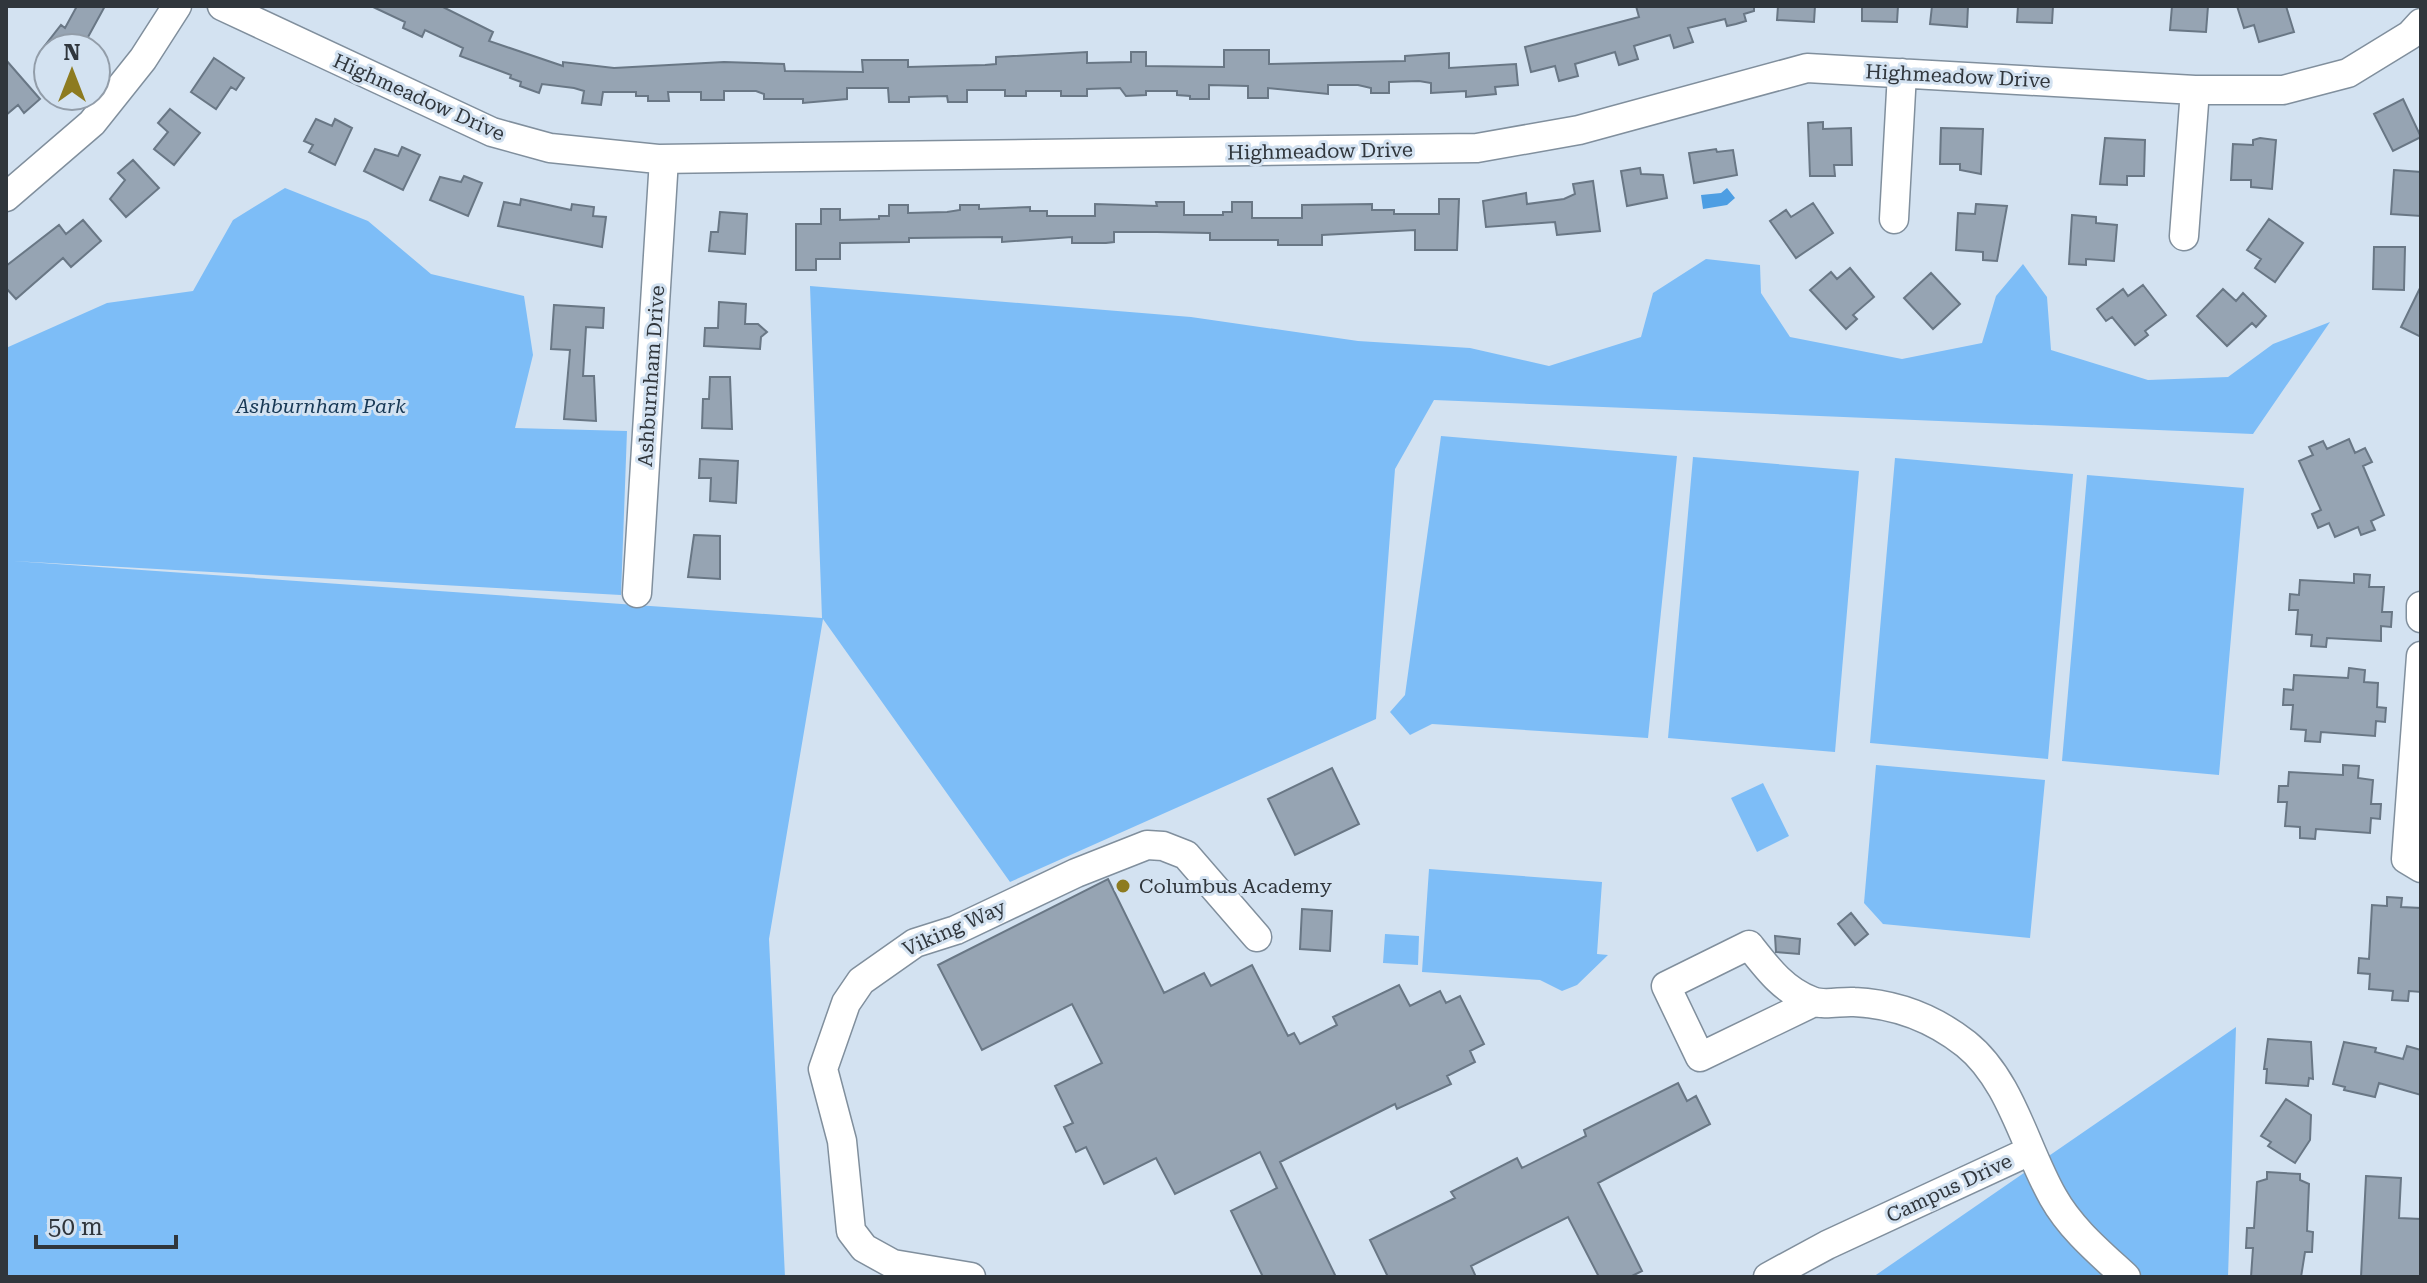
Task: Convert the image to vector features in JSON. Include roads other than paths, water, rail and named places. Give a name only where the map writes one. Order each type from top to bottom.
[{"type":"street","points":[[6,197],[92,123],[143,59],[177,6]]},
{"type":"street","name":"Highmeadow Drive","points":[[222,6],[492,132],[550,148],[664,159],[1477,148],[1579,130],[1807,68],[2195,90],[2283,90],[2348,73],[2417,36]]},
{"type":"street","points":[[1894,219],[1902,73]]},
{"type":"street","points":[[2184,236],[2195,90]]},
{"type":"street","name":"Ashburnham Drive","points":[[637,593],[664,159]]},
{"type":"street","points":[[2421,606],[2421,618]]},
{"type":"street","points":[[2414,864],[2421,656]]},
{"type":"street","name":"Viking Way","points":[[971,1277],[893,1264],[864,1248],[851,1231],[842,1141],[823,1069],[846,1003],[861,981],[915,943],[956,930],[1076,873],[1147,845],[1163,846],[1186,855],[1257,937]]},
{"type":"street","points":[[1814,1002],[1700,1057],[1666,986],[1749,945],[1788,989],[1814,1002],[1887,1005],[1919,1014],[1979,1056],[1990,1071],[2030,1151]]},
{"type":"street","name":"Campus Drive","points":[[1768,1277],[1827,1245],[2030,1151],[2066,1218],[2126,1277]]},
{"type":"place","name":"Columbus Academy","points":[[1123,886]]},
{"type":"park label","name":"Ashburnham Park","points":[[321,406]]}]
